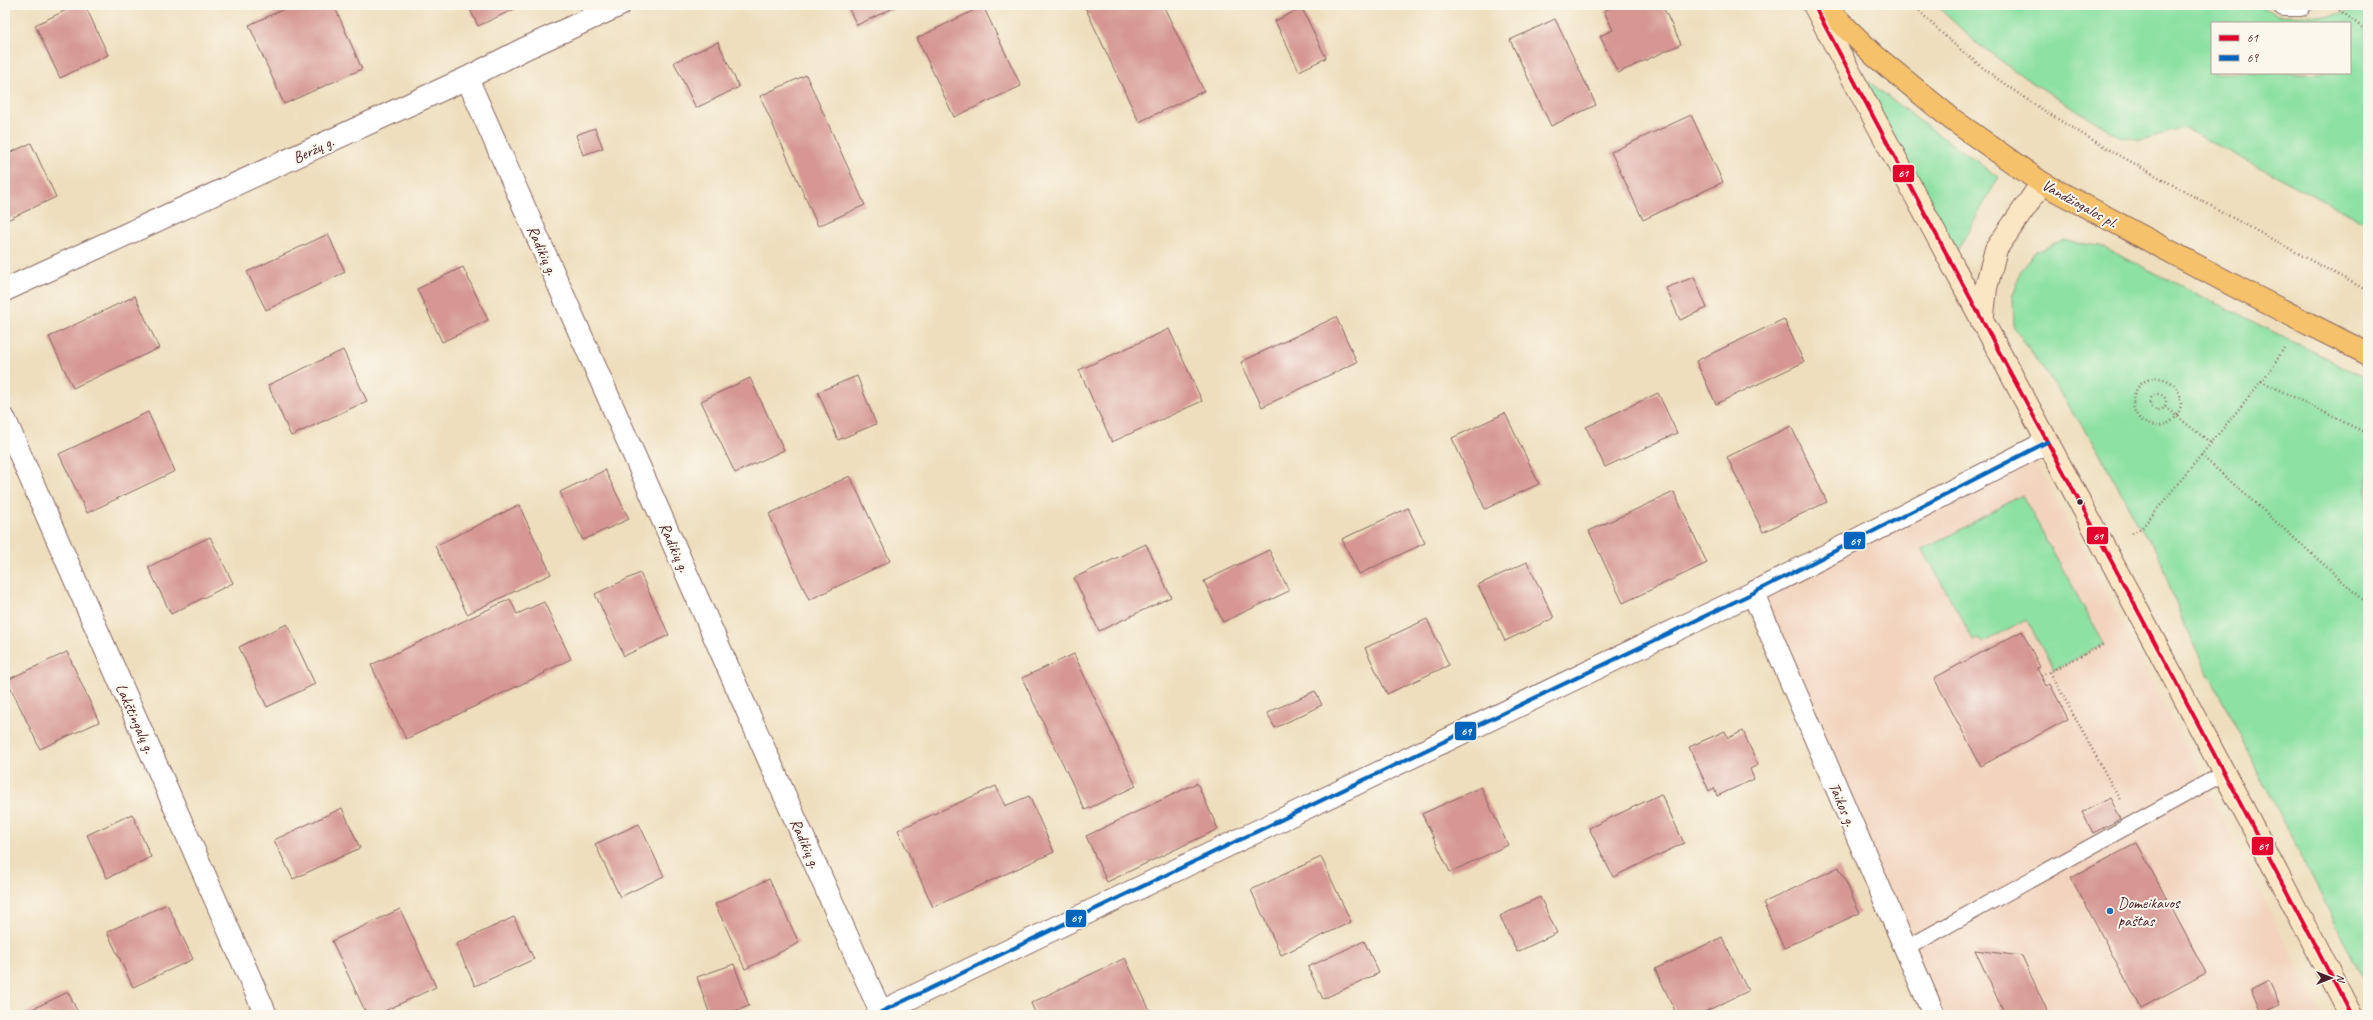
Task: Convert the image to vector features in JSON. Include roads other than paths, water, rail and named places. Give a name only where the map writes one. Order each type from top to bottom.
[{"type":"main road","points":[[1814,5],[1982,323],[2226,772],[2350,1015]]},
{"type":"main road","name":"Vandžiogalos pl.","points":[[1823,5],[1875,56],[1953,120],[2042,183],[2300,320],[2368,354]]},
{"type":"main road","points":[[1982,323],[1986,288],[1996,249],[2042,183]]},
{"type":"street","name":"Beržų g.","points":[[5,290],[467,78],[524,49],[620,5]]},
{"type":"street","points":[[2284,5],[2300,5]]},
{"type":"street","name":"Radikių g.","points":[[467,78],[882,1014]]},
{"type":"street","name":"Lakštingalų g.","points":[[5,420],[266,1015]]},
{"type":"street","points":[[882,1014],[1753,593],[2047,442]]},
{"type":"street","name":"Taikos g.","points":[[1753,593],[1934,1015]]},
{"type":"lane","points":[[1905,949],[2226,772]]},
{"type":"place","name":"Domeikavos paštas","points":[[2110,911]]}]
